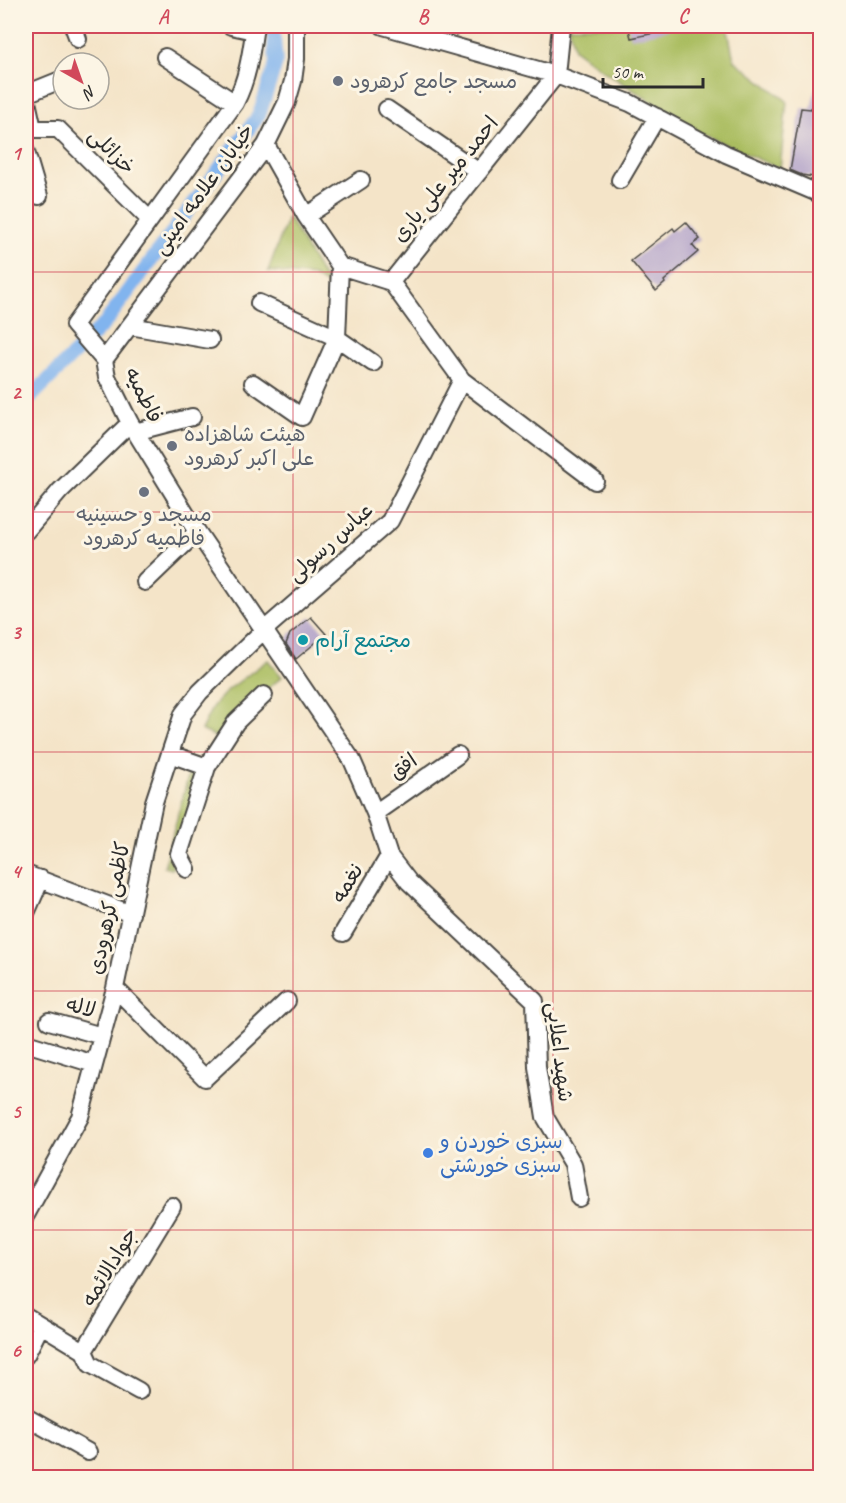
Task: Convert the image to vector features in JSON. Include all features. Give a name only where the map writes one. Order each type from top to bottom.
[{"type":"street","points":[[231,26],[255,28]]},
{"type":"street","name":"خیابان علامه امینی","points":[[255,28],[248,70],[235,103],[74,325],[104,360],[266,145],[287,102],[296,59],[296,26]]},
{"type":"street","points":[[383,26],[556,75],[630,103],[726,154],[820,194]]},
{"type":"street","points":[[556,75],[561,26]]},
{"type":"street","points":[[165,57],[235,103]]},
{"type":"street","name":"احمد میر علی یاری","points":[[391,282],[556,75]]},
{"type":"street","points":[[26,96],[51,85]]},
{"type":"street","name":"خزائلی","points":[[26,96],[29,135],[58,129],[150,220]]},
{"type":"street","points":[[387,109],[479,172]]},
{"type":"street","points":[[620,180],[657,117]]},
{"type":"street","points":[[253,382],[302,417],[337,338],[340,266],[306,216],[266,145]]},
{"type":"street","points":[[26,152],[39,196]]},
{"type":"street","points":[[306,216],[361,180]]},
{"type":"street","points":[[340,266],[391,282],[462,380],[595,481]]},
{"type":"street","points":[[259,303],[337,338],[374,363]]},
{"type":"street","points":[[130,326],[210,340]]},
{"type":"street","name":"فاطمیه","points":[[104,360],[108,377],[133,427],[197,532],[352,760],[375,813]]},
{"type":"street","name":"عباس رسولی","points":[[264,630],[390,521],[462,380]]},
{"type":"street","points":[[26,531],[60,491],[133,427],[192,417]]},
{"type":"street","points":[[145,582],[197,532]]},
{"type":"street","name":"کاظمی کرهرودی","points":[[26,1215],[80,1117],[115,988],[154,802],[183,714],[200,692],[264,630]]},
{"type":"street","points":[[187,869],[179,854],[207,767],[236,722],[264,695]]},
{"type":"street","points":[[170,754],[207,767]]},
{"type":"street","name":"افق","points":[[375,813],[458,755]]},
{"type":"street","name":"شهید اعلایی","points":[[375,813],[389,856],[409,882],[535,1001],[537,1067],[545,1117],[573,1164],[579,1198]]},
{"type":"street","name":"نغمه","points":[[343,933],[389,856]]},
{"type":"street","points":[[26,913],[33,877],[131,914]]},
{"type":"street","points":[[115,988],[205,1078],[287,1001]]},
{"type":"street","name":"لاله","points":[[49,1021],[102,1036]]},
{"type":"street","points":[[26,1043],[94,1064]]},
{"type":"street","name":"جوادالائمه","points":[[84,1351],[172,1206]]},
{"type":"street","points":[[26,1316],[84,1351],[90,1364],[139,1391]]},
{"type":"street","points":[[26,1355],[41,1325]]},
{"type":"street","points":[[26,1417],[88,1452]]},
{"type":"green space","points":[[569,26],[727,26],[734,60],[787,101],[780,169],[700,133],[605,72],[574,49]]},
{"type":"green space","points":[[288,217],[329,287],[313,276],[268,271]]},
{"type":"green space","points":[[268,660],[282,677],[234,716],[218,738],[201,730],[213,706],[228,690]]},
{"type":"green space","points":[[190,770],[200,772],[172,869],[164,867]]},
{"type":"building","points":[[628,26],[668,26],[669,30],[631,38]]},
{"type":"building","points":[[815,88],[820,88],[820,178],[790,170],[801,108],[811,109]]},
{"type":"building","points":[[686,222],[700,239],[692,245],[698,252],[664,281],[665,283],[656,291],[631,261],[673,228],[675,231]]},
{"type":"building","name":"مجتمع آرام","points":[[311,617],[326,634],[296,659],[286,644],[290,634]]},
{"type":"waterway","points":[[26,402],[105,323],[259,115],[276,63],[273,26]]},
{"type":"place","name":"مسجد جامع کرهرود","points":[[338,81]]},
{"type":"place","name":"هیئت شاهزاده علی اکبر کرهرود","points":[[172,446]]},
{"type":"place","name":"مسجد و حسینیه فاطمیه کرهرود","points":[[144,492]]},
{"type":"place","name":"مجتمع آرام","points":[[303,640]]},
{"type":"place","name":"سبزی خوردن و سبزی خورشتی","points":[[428,1153]]}]
